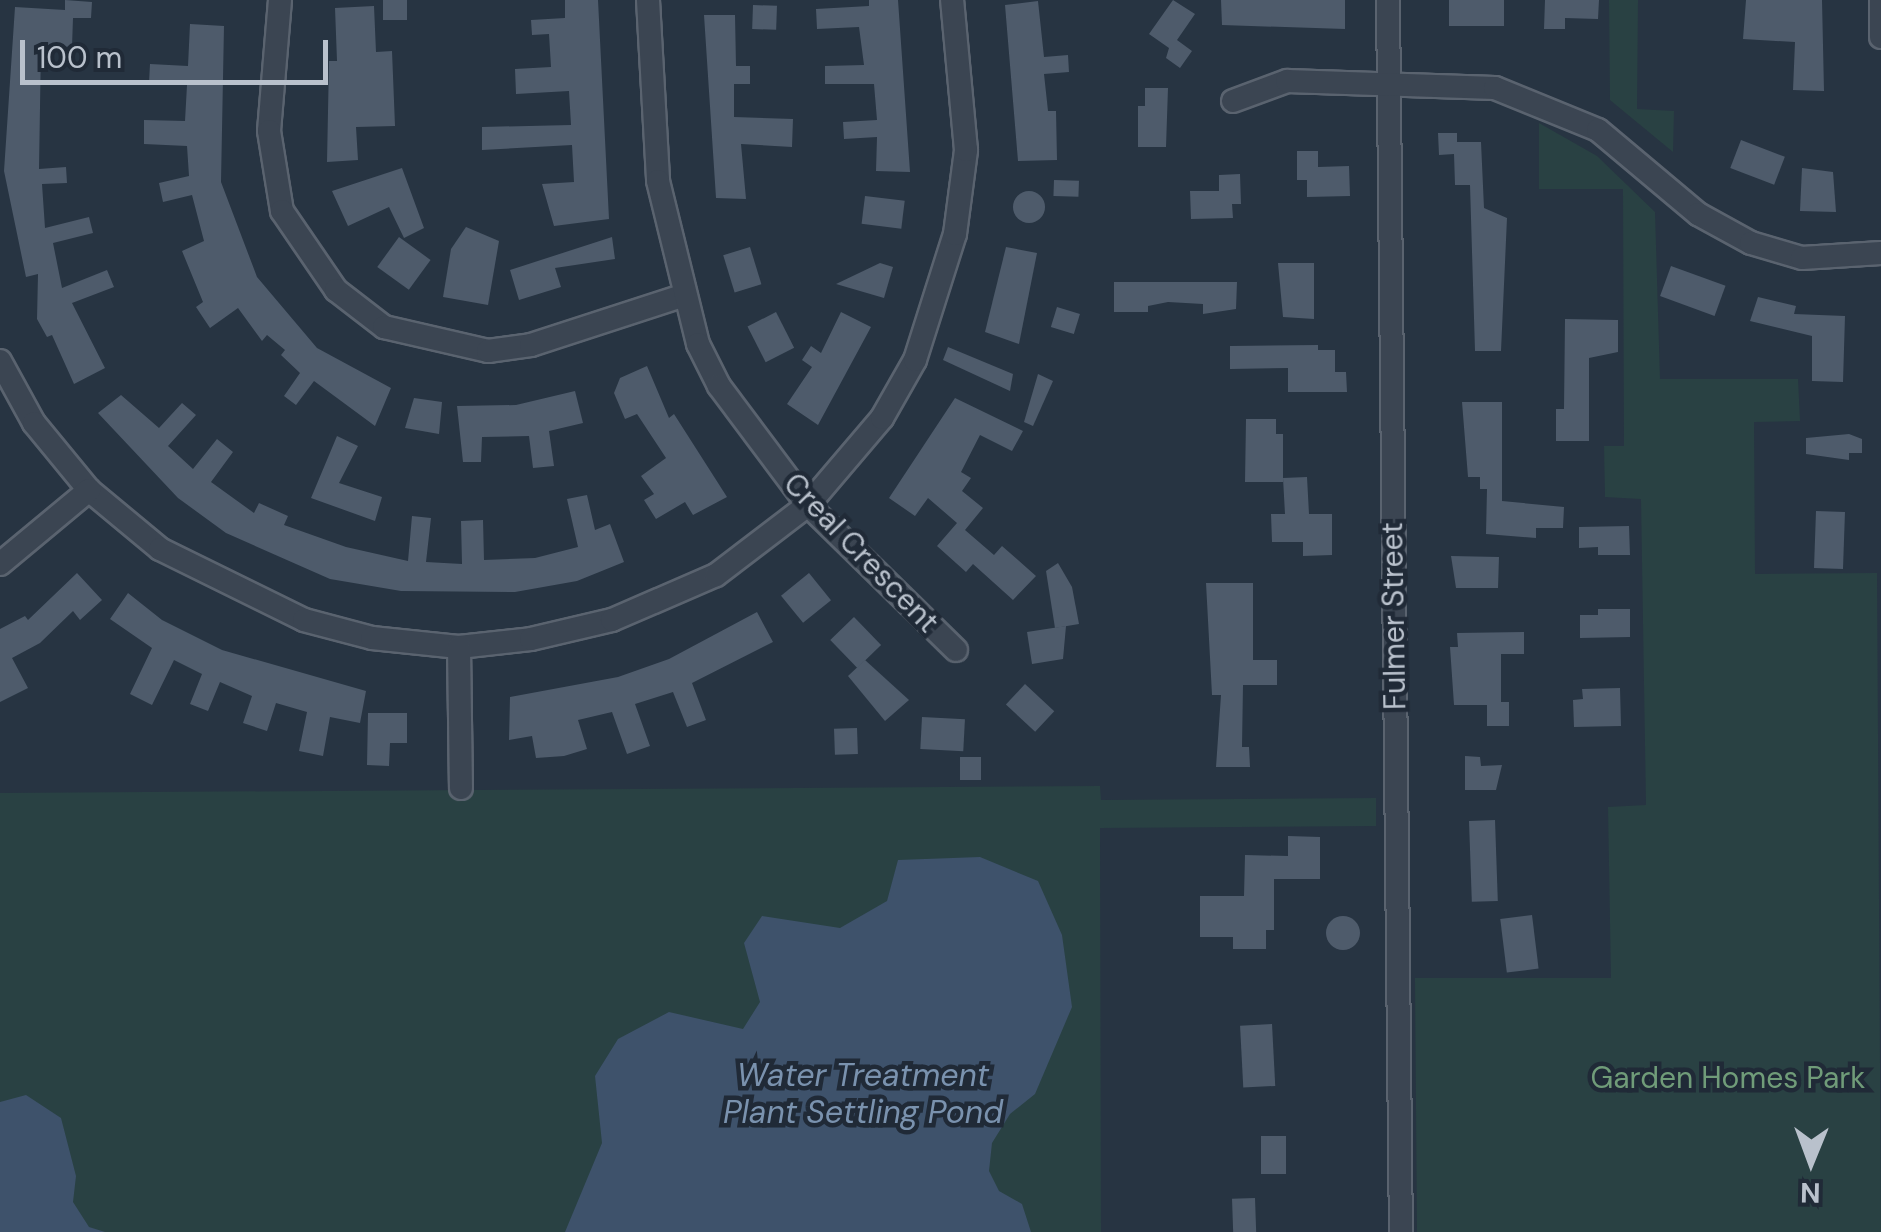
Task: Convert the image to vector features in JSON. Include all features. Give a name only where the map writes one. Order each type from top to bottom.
[{"type":"street","points":[[280,0],[269,130],[282,211],[336,290],[384,327],[488,351],[531,345],[682,296]]},
{"type":"street","name":"Creal Crescent","points":[[648,0],[658,181],[682,296],[719,386],[808,505],[956,650]]},
{"type":"street","points":[[0,361],[34,423],[89,490],[160,549],[304,620],[372,638],[459,647],[531,640],[612,620],[716,576],[808,505],[882,418],[915,360],[956,234],[966,150],[952,0]]},
{"type":"street","name":"Fulmer Street","points":[[1388,0],[1401,1232]]},
{"type":"street","points":[[1880,0],[1881,36]]},
{"type":"street","points":[[1233,101],[1288,81],[1496,88],[1548,104],[1598,130],[1698,214],[1751,243],[1802,258],[1881,254]]},
{"type":"street","points":[[0,564],[89,490]]},
{"type":"street","points":[[459,647],[461,788]]},
{"type":"green space","points":[[1609,0],[1638,0],[1637,109],[1674,111],[1673,152],[1610,100]]},
{"type":"green space","name":"Garden Homes Park","points":[[1539,123],[1597,156],[1655,212],[1660,379],[1798,379],[1800,421],[1754,422],[1755,574],[1877,573],[1881,1232],[1417,1232],[1415,978],[1611,978],[1608,807],[1646,805],[1641,499],[1605,497],[1604,446],[1624,446],[1623,189],[1539,189]]},
{"type":"green space","points":[[1100,786],[1101,800],[1376,798],[1376,826],[1100,828],[1101,1232],[0,1232],[0,793]]},
{"type":"water","name":"Water Treatment Plant Settling Pond","points":[[980,857],[1038,881],[1062,935],[1072,1007],[1035,1094],[1010,1114],[992,1143],[989,1171],[999,1191],[1022,1204],[1031,1232],[565,1232],[602,1143],[595,1076],[618,1039],[669,1012],[743,1029],[760,1002],[744,943],[762,916],[840,928],[887,901],[898,860]]},
{"type":"water","points":[[26,1095],[61,1118],[76,1176],[73,1202],[89,1227],[105,1232],[0,1232],[0,1102]]},
{"type":"building","points":[[65,0],[92,2],[91,18],[73,18],[72,47],[41,45],[39,169],[66,167],[67,183],[42,184],[45,228],[89,217],[93,233],[53,243],[62,288],[107,270],[114,287],[72,303],[105,368],[74,384],[52,335],[47,337],[37,319],[38,274],[26,277],[4,171],[15,7],[65,10]]},
{"type":"building","points":[[383,0],[407,0],[407,20],[383,20]]},
{"type":"building","points":[[565,0],[598,0],[609,219],[554,226],[542,184],[574,182],[572,145],[482,150],[482,127],[571,125],[569,91],[516,94],[515,69],[551,67],[549,34],[532,35],[531,20],[565,18]]},
{"type":"building","points":[[869,0],[898,0],[910,172],[876,171],[877,137],[844,139],[843,122],[877,120],[874,84],[825,84],[825,66],[864,65],[859,27],[817,29],[816,9],[869,6]]},
{"type":"building","points":[[1173,0],[1195,14],[1177,40],[1192,51],[1180,68],[1166,58],[1169,48],[1149,34]]},
{"type":"building","points":[[1221,0],[1345,0],[1345,29],[1222,25]]},
{"type":"building","points":[[1449,0],[1504,0],[1504,26],[1449,26]]},
{"type":"building","points":[[1545,0],[1599,0],[1598,19],[1565,18],[1565,29],[1544,29]]},
{"type":"building","points":[[1746,0],[1822,0],[1824,91],[1793,90],[1795,42],[1743,39]]},
{"type":"building","points":[[1038,1],[1044,57],[1068,55],[1069,72],[1044,74],[1048,111],[1056,111],[1057,160],[1018,161],[1005,5]]},
{"type":"building","points":[[753,5],[777,6],[776,30],[752,29]]},
{"type":"building","points":[[374,6],[376,52],[392,51],[395,126],[356,127],[358,160],[327,162],[329,61],[337,61],[335,8]]},
{"type":"building","points":[[704,15],[735,15],[736,66],[750,66],[750,84],[734,84],[734,117],[793,119],[792,147],[741,144],[746,199],[716,198]]},
{"type":"building","points":[[190,24],[224,26],[221,182],[257,277],[317,348],[391,388],[375,426],[314,381],[296,405],[284,396],[300,373],[281,355],[285,350],[267,335],[262,341],[238,308],[210,328],[196,307],[203,302],[182,251],[204,241],[192,195],[163,202],[159,183],[189,176],[187,146],[144,144],[144,120],[185,121],[187,85],[149,83],[150,64],[188,66]]},
{"type":"building","points":[[1145,88],[1168,88],[1166,147],[1138,147],[1138,106],[1145,106]]},
{"type":"building","points":[[1438,133],[1457,133],[1457,142],[1481,142],[1484,208],[1507,218],[1501,351],[1475,351],[1470,185],[1455,185],[1454,154],[1439,155]]},
{"type":"building","points":[[1741,140],[1785,157],[1774,185],[1730,168]]},
{"type":"building","points":[[1297,151],[1318,151],[1318,167],[1349,166],[1350,196],[1307,197],[1307,180],[1297,180]]},
{"type":"building","points":[[402,168],[424,228],[404,238],[389,207],[348,226],[332,191]]},
{"type":"building","points":[[1802,168],[1833,172],[1836,212],[1800,211]]},
{"type":"building","points":[[1240,174],[1241,204],[1232,204],[1233,218],[1191,219],[1190,191],[1219,191],[1219,175]]},
{"type":"building","points":[[1054,180],[1079,181],[1078,197],[1053,196]]},
{"type":"building","points":[[1029,191],[1041,195],[1045,207],[1041,219],[1029,223],[1017,219],[1013,207],[1017,195]]},
{"type":"building","points":[[865,196],[905,201],[901,229],[862,224]]},
{"type":"building","points":[[466,227],[499,241],[488,305],[443,297],[451,249]]},
{"type":"building","points":[[399,237],[431,260],[409,290],[377,267]]},
{"type":"building","points":[[612,237],[615,259],[555,268],[561,287],[519,300],[510,270]]},
{"type":"building","points":[[750,247],[761,284],[735,292],[723,255]]},
{"type":"building","points":[[1006,247],[1037,253],[1019,344],[985,332]]},
{"type":"building","points":[[880,263],[893,267],[884,298],[836,284]]},
{"type":"building","points":[[1278,263],[1314,263],[1314,319],[1283,317]]},
{"type":"building","points":[[1671,266],[1726,286],[1715,316],[1660,296]]},
{"type":"building","points":[[1114,282],[1237,282],[1236,309],[1203,314],[1203,304],[1168,302],[1148,306],[1148,312],[1114,312]]},
{"type":"building","points":[[1758,297],[1796,306],[1794,314],[1845,316],[1843,382],[1812,381],[1812,336],[1750,321]]},
{"type":"building","points":[[1057,307],[1080,314],[1074,334],[1051,327]]},
{"type":"building","points":[[776,312],[794,348],[766,362],[747,327]]},
{"type":"building","points":[[841,312],[871,327],[818,425],[787,404],[812,367],[802,360],[811,346],[821,353]]},
{"type":"building","points":[[1565,319],[1618,320],[1618,352],[1589,358],[1589,441],[1556,441],[1556,409],[1564,409]]},
{"type":"building","points":[[1318,345],[1318,350],[1335,350],[1335,372],[1346,372],[1347,392],[1288,392],[1288,368],[1230,369],[1230,346]]},
{"type":"building","points":[[948,347],[1013,374],[1010,391],[943,360]]},
{"type":"building","points":[[647,366],[669,418],[674,414],[727,497],[693,515],[685,502],[656,519],[644,500],[654,494],[641,476],[666,458],[637,414],[625,419],[614,393],[620,378]]},
{"type":"building","points":[[1038,374],[1053,381],[1033,426],[1024,422]]},
{"type":"building","points":[[575,391],[583,423],[549,431],[554,466],[533,468],[529,436],[482,437],[481,462],[463,462],[457,406],[516,405]]},
{"type":"building","points":[[121,395],[159,428],[182,403],[196,415],[168,446],[193,469],[217,439],[233,452],[211,482],[254,513],[259,503],[288,516],[284,525],[346,547],[408,561],[412,516],[431,518],[426,562],[462,564],[461,521],[483,520],[484,560],[535,558],[578,547],[567,499],[587,495],[595,530],[610,524],[624,562],[577,581],[515,592],[401,591],[330,579],[226,533],[178,498],[98,413]]},
{"type":"building","points":[[414,398],[442,402],[439,434],[405,428]]},
{"type":"building","points":[[955,398],[1023,431],[1012,451],[980,435],[961,472],[971,478],[962,491],[983,508],[965,530],[994,555],[1002,546],[1036,576],[1013,600],[973,564],[966,572],[937,546],[957,523],[928,498],[915,516],[889,498]]},
{"type":"building","points":[[1462,402],[1502,402],[1502,501],[1564,507],[1563,528],[1536,528],[1536,538],[1486,534],[1487,489],[1480,489],[1480,477],[1468,477]]},
{"type":"building","points":[[1246,419],[1276,419],[1276,434],[1283,434],[1283,482],[1245,482]]},
{"type":"building","points":[[1849,434],[1862,439],[1862,453],[1849,453],[1849,460],[1806,454],[1806,438]]},
{"type":"building","points":[[337,436],[358,446],[339,483],[382,497],[375,521],[311,498]]},
{"type":"building","points":[[1307,477],[1309,514],[1332,514],[1332,555],[1303,556],[1303,542],[1272,542],[1271,514],[1285,514],[1283,478]]},
{"type":"building","points":[[1816,511],[1845,512],[1843,569],[1814,568]]},
{"type":"building","points":[[1629,526],[1630,555],[1598,555],[1598,547],[1579,548],[1579,527]]},
{"type":"building","points":[[1451,556],[1499,557],[1498,588],[1456,588]]},
{"type":"building","points":[[1058,563],[1072,587],[1079,624],[1055,628],[1046,571]]},
{"type":"building","points":[[77,573],[102,600],[80,620],[73,611],[40,643],[12,658],[28,688],[0,702],[0,629],[25,616],[28,620]]},
{"type":"building","points":[[809,573],[831,600],[803,623],[781,596]]},
{"type":"building","points":[[1206,583],[1253,583],[1253,660],[1277,660],[1277,685],[1243,685],[1242,747],[1249,747],[1250,767],[1216,767],[1221,695],[1212,695]]},
{"type":"building","points":[[128,593],[162,620],[222,650],[366,691],[360,723],[330,717],[323,756],[299,751],[307,712],[276,703],[267,731],[243,723],[252,696],[220,682],[208,711],[190,704],[202,674],[174,660],[152,705],[130,694],[152,648],[110,619]]},
{"type":"building","points":[[1598,609],[1630,609],[1630,637],[1580,638],[1580,615],[1598,615]]},
{"type":"building","points":[[757,612],[773,642],[692,683],[706,720],[687,727],[673,692],[635,704],[650,746],[627,754],[612,712],[578,720],[587,749],[564,756],[536,758],[532,736],[509,740],[510,697],[618,677],[669,659]]},
{"type":"building","points":[[854,617],[881,645],[857,668],[830,640]]},
{"type":"building","points":[[1066,626],[1063,659],[1032,664],[1027,632]]},
{"type":"building","points":[[1524,632],[1524,654],[1501,654],[1501,702],[1509,702],[1509,726],[1487,726],[1487,705],[1454,705],[1450,647],[1458,647],[1457,633]]},
{"type":"building","points":[[865,660],[909,700],[885,721],[848,676]]},
{"type":"building","points":[[1025,684],[1054,711],[1035,732],[1006,704]]},
{"type":"building","points":[[1620,688],[1621,726],[1574,727],[1573,700],[1583,699],[1582,689]]},
{"type":"building","points":[[368,713],[407,713],[407,743],[390,743],[389,766],[367,765]]},
{"type":"building","points":[[922,717],[965,719],[963,751],[920,749]]},
{"type":"building","points":[[857,728],[858,754],[835,755],[834,729]]},
{"type":"building","points":[[1465,756],[1480,757],[1481,766],[1502,765],[1496,790],[1465,790]]},
{"type":"building","points":[[960,757],[981,757],[981,780],[960,780]]},
{"type":"building","points":[[1495,820],[1498,901],[1472,902],[1469,821]]},
{"type":"building","points":[[1288,836],[1320,837],[1320,879],[1274,879],[1274,930],[1266,930],[1266,949],[1233,949],[1233,937],[1200,937],[1200,896],[1244,896],[1245,855],[1288,856]]},
{"type":"building","points":[[1532,915],[1539,969],[1507,972],[1500,919]]},
{"type":"building","points":[[1343,916],[1355,921],[1360,933],[1355,945],[1343,950],[1331,945],[1326,933],[1331,921]]},
{"type":"building","points":[[1272,1024],[1275,1086],[1243,1088],[1240,1026]]},
{"type":"building","points":[[1261,1136],[1286,1136],[1286,1174],[1261,1174]]},
{"type":"building","points":[[1255,1198],[1256,1232],[1233,1232],[1232,1199]]}]
